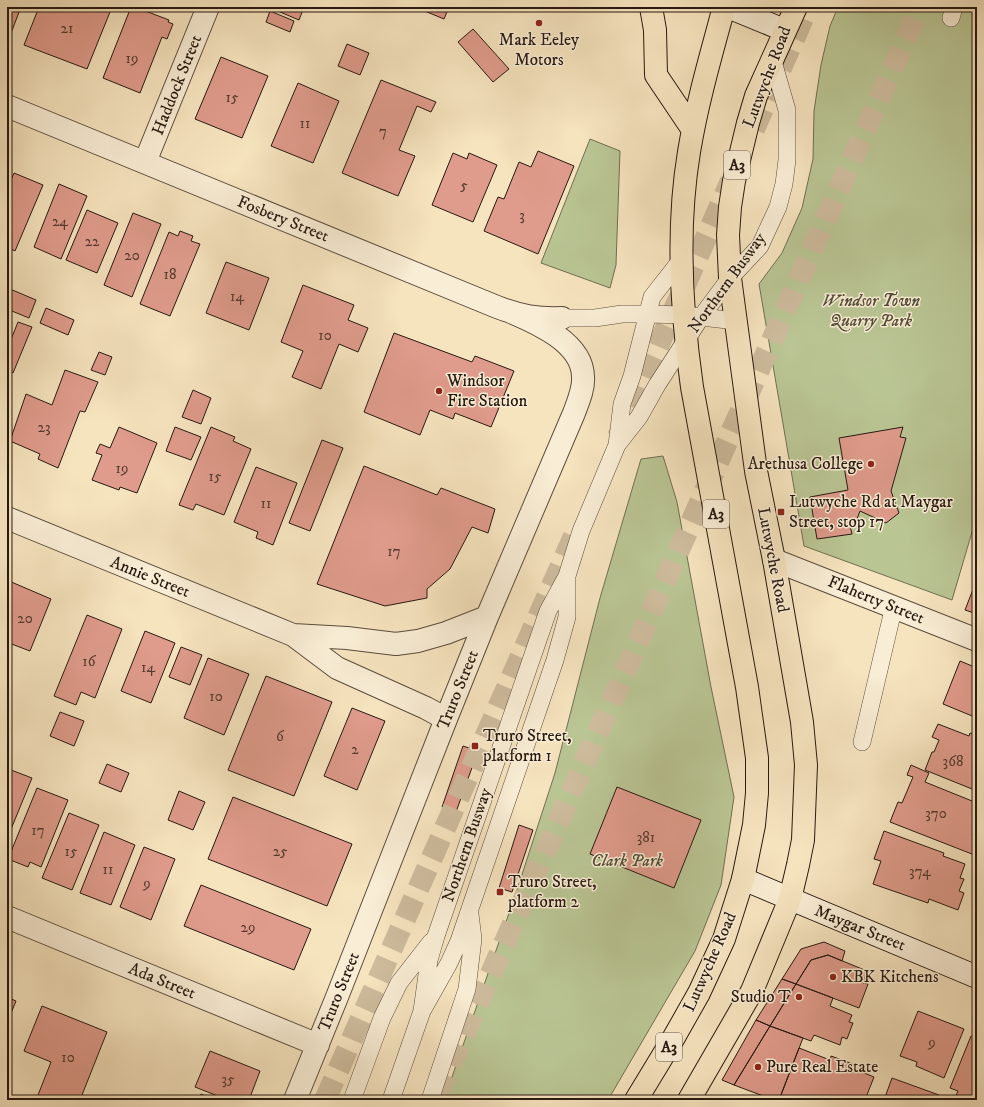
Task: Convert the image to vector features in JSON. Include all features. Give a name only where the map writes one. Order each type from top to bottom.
[{"type":"highway","points":[[651,7],[655,30],[656,75],[694,130]]},
{"type":"highway","name":"Lutwyche Road","points":[[636,1100],[673,1039],[709,972],[724,939],[743,879],[754,825],[757,793],[757,758],[747,687],[692,388],[685,340],[692,316],[681,260],[684,199],[689,152],[702,93],[724,7]]},
{"type":"highway","name":"Lutwyche Road","points":[[690,1100],[752,991],[790,899],[803,840],[806,765],[802,722],[774,560],[756,471],[730,278],[728,236],[734,181],[756,96],[784,30],[796,7]]},
{"type":"street","name":"Haddock Street","points":[[146,162],[208,7]]},
{"type":"street","points":[[728,7],[784,30]]},
{"type":"street","name":"Fosbery Street","points":[[7,106],[511,312],[535,318],[562,318]]},
{"type":"street","name":"Truro Street","points":[[295,1100],[487,617],[574,413],[581,393],[583,372],[579,362],[565,343],[540,325],[511,312]]},
{"type":"street","name":"Annie Street","points":[[7,518],[293,635],[337,668],[426,708],[446,719]]},
{"type":"street","name":"Flaherty Street","points":[[774,560],[894,606],[977,640]]},
{"type":"street","name":"Annie Street","points":[[293,635],[347,638],[396,644],[418,641],[446,633],[487,617]]},
{"type":"street","name":"Maygar Street","points":[[743,879],[977,977]]},
{"type":"street","name":"Ada Street","points":[[7,917],[318,1045]]},
{"type":"lane","name":"Northern Busway","points":[[692,316],[760,246],[778,207],[784,184],[787,110],[772,58]]},
{"type":"lane","name":"Northern Busway","points":[[422,1011],[429,960],[436,936],[548,611],[567,576],[580,531],[616,445],[622,404],[632,376],[652,297],[681,260]]},
{"type":"lane","points":[[562,318],[595,318],[622,314],[647,314],[692,316],[736,321]]},
{"type":"lane","name":"Northern Busway","points":[[616,445],[639,417],[685,340]]},
{"type":"lane","name":"Northern Busway","points":[[391,1100],[422,1011],[449,963],[459,941],[557,653],[567,617],[567,576]]},
{"type":"lane","points":[[862,742],[894,606]]},
{"type":"lane","name":"Northern Busway","points":[[430,1100],[467,989],[473,939],[469,910]]},
{"type":"lane","name":"Northern Busway","points":[[352,1100],[382,1018],[398,984],[436,936]]},
{"type":"green space","name":"Windsor Town Quarry Park","points":[[838,7],[977,7],[977,515],[952,600],[804,546],[759,284],[782,253],[802,208],[813,159],[814,111],[821,65],[830,26]]},
{"type":"green space","points":[[590,139],[620,151],[616,265],[610,288],[541,263]]},
{"type":"green space","name":"Clark Park","points":[[663,456],[677,502],[711,687],[734,797],[721,885],[695,951],[608,1100],[444,1100],[516,893],[555,773],[600,598],[641,459]]},
{"type":"building","points":[[7,7],[21,7],[11,33],[7,32]]},
{"type":"building","points":[[39,7],[61,7],[71,11],[73,7],[112,7],[87,69],[24,45]]},
{"type":"building","points":[[131,7],[135,7],[169,20],[168,22],[173,24],[167,39],[162,37],[140,93],[103,78]]},
{"type":"building","points":[[268,7],[304,7],[299,20]]},
{"type":"building","points":[[415,7],[449,7],[444,19]]},
{"type":"building","points":[[270,11],[294,21],[290,32],[266,22]]},
{"type":"building","points":[[473,29],[509,69],[493,82],[458,42]]},
{"type":"building","points":[[347,44],[369,53],[360,75],[338,66]]},
{"type":"building","points":[[221,57],[268,76],[242,138],[195,119]]},
{"type":"building","points":[[381,80],[436,102],[431,112],[417,106],[399,150],[415,156],[398,196],[342,173]]},
{"type":"building","points":[[298,83],[339,101],[313,163],[271,146]]},
{"type":"building","points":[[538,151],[574,166],[538,254],[484,231],[498,197],[504,199],[519,162],[531,167]]},
{"type":"building","points":[[453,153],[467,159],[469,153],[497,165],[473,222],[432,205]]},
{"type":"building","points":[[7,163],[11,164],[7,173]]},
{"type":"building","points":[[14,173],[43,185],[15,251],[7,247],[7,189]]},
{"type":"building","points":[[59,184],[87,196],[61,259],[34,247]]},
{"type":"building","points":[[87,210],[118,223],[97,273],[66,260]]},
{"type":"building","points":[[133,213],[161,224],[132,297],[104,285]]},
{"type":"building","points":[[180,231],[193,236],[191,241],[200,244],[170,316],[140,304],[169,232],[178,236]]},
{"type":"building","points":[[226,262],[269,278],[249,330],[206,313]]},
{"type":"building","points":[[303,285],[354,305],[348,320],[368,328],[358,352],[339,344],[321,389],[292,377],[303,351],[281,342]]},
{"type":"building","points":[[10,289],[36,300],[29,318],[7,309],[7,296]]},
{"type":"building","points":[[46,308],[74,320],[68,335],[40,323]]},
{"type":"building","points":[[18,322],[32,327],[13,373],[7,370],[7,341],[10,342]]},
{"type":"building","name":"Windsor Fire Station","points":[[394,333],[472,362],[475,356],[514,371],[491,427],[455,413],[453,419],[430,410],[420,435],[364,412]]},
{"type":"building","points":[[99,352],[112,357],[105,375],[91,370]]},
{"type":"building","points":[[65,370],[98,382],[85,412],[80,411],[58,468],[38,459],[40,454],[10,441],[26,394],[52,405]]},
{"type":"building","points":[[193,390],[211,398],[201,424],[182,417]]},
{"type":"building","points":[[119,427],[157,443],[137,493],[120,487],[119,490],[92,480],[102,455],[96,453],[100,444],[110,448]]},
{"type":"building","points":[[175,427],[201,437],[191,460],[166,451]]},
{"type":"building","points":[[211,427],[235,437],[233,441],[251,449],[224,515],[196,504],[193,510],[179,505]]},
{"type":"building","name":"Arethusa College","points":[[903,427],[900,437],[906,438],[891,491],[899,513],[886,523],[860,511],[854,527],[850,526],[852,534],[817,539],[810,497],[848,490],[839,438]]},
{"type":"building","points":[[322,440],[343,448],[310,531],[289,523]]},
{"type":"building","points":[[364,466],[437,495],[441,488],[495,509],[488,533],[472,527],[450,569],[427,589],[427,598],[385,606],[317,584]]},
{"type":"building","points":[[256,467],[297,483],[273,545],[256,538],[258,532],[234,522]]},
{"type":"building","points":[[977,579],[977,614],[965,610]]},
{"type":"building","points":[[9,581],[51,599],[30,651],[9,643],[11,638],[7,637],[7,587]]},
{"type":"building","points":[[87,615],[122,629],[95,698],[81,692],[76,705],[54,696]]},
{"type":"building","points":[[145,631],[175,643],[151,703],[121,691]]},
{"type":"building","points":[[181,647],[202,655],[190,685],[169,677]]},
{"type":"building","points":[[208,658],[249,674],[224,735],[184,718]]},
{"type":"building","points":[[960,661],[977,668],[977,718],[943,704]]},
{"type":"building","points":[[266,676],[332,702],[294,796],[228,770]]},
{"type":"building","points":[[352,708],[385,721],[357,790],[324,776]]},
{"type":"building","points":[[60,712],[84,721],[74,746],[50,736]]},
{"type":"building","points":[[938,724],[969,736],[970,733],[977,736],[977,791],[925,770],[932,752],[934,752],[939,740],[932,737]]},
{"type":"building","points":[[463,746],[478,751],[456,812],[442,807]]},
{"type":"building","points":[[107,764],[129,773],[121,792],[99,783]]},
{"type":"building","points":[[911,765],[929,773],[925,782],[977,803],[977,822],[972,835],[977,837],[977,856],[890,822],[898,802],[902,803],[913,777],[907,775]]},
{"type":"building","points":[[11,770],[32,778],[7,839],[7,780]]},
{"type":"building","points":[[617,787],[701,820],[674,888],[590,854]]},
{"type":"building","points":[[37,788],[68,800],[41,867],[30,862],[28,867],[8,859]]},
{"type":"building","points":[[179,791],[205,802],[193,830],[168,820]]},
{"type":"building","points":[[233,797],[352,844],[327,906],[208,859]]},
{"type":"building","points":[[69,813],[99,825],[72,890],[42,878]]},
{"type":"building","points":[[519,825],[533,830],[512,892],[499,888]]},
{"type":"building","points":[[884,831],[944,853],[943,856],[965,864],[960,878],[964,879],[959,891],[964,893],[958,910],[929,899],[928,903],[873,884],[881,861],[874,859]]},
{"type":"building","points":[[104,832],[135,845],[111,905],[80,893]]},
{"type":"building","points":[[144,847],[175,859],[151,920],[120,907]]},
{"type":"building","points":[[201,885],[311,929],[294,970],[184,926]]},
{"type":"building","points":[[824,942],[845,951],[842,961],[828,955],[811,960],[796,984],[782,979],[801,949]]},
{"type":"building","name":"KBK Kitchens","points":[[828,955],[867,971],[863,983],[868,984],[859,1008],[796,984],[811,960]]},
{"type":"building","points":[[782,979],[796,984],[770,1026],[756,1020]]},
{"type":"building","points":[[796,984],[833,998],[830,1006],[852,1015],[849,1022],[853,1023],[847,1039],[842,1037],[840,1045],[814,1035],[811,1041],[770,1026]]},
{"type":"building","points":[[7,997],[16,1001],[7,1023]]},
{"type":"building","points":[[42,1006],[107,1032],[80,1100],[36,1100],[51,1062],[24,1051]]},
{"type":"building","points":[[918,1011],[964,1029],[944,1078],[916,1066],[917,1062],[900,1056]]},
{"type":"building","points":[[756,1020],[770,1026],[734,1085],[722,1080]]},
{"type":"building","points":[[770,1026],[803,1038],[779,1100],[774,1100],[734,1085]]},
{"type":"building","points":[[971,1036],[977,1038],[977,1100],[954,1100],[958,1091],[950,1088]]},
{"type":"building","points":[[799,1048],[830,1060],[831,1056],[853,1064],[852,1068],[874,1077],[865,1100],[779,1100]]},
{"type":"building","points":[[210,1051],[260,1071],[249,1100],[228,1100],[195,1087]]},
{"type":"building","points":[[892,1078],[939,1095],[937,1100],[884,1100]]},
{"type":"building","points":[[201,1094],[216,1100],[198,1100]]},
{"type":"tunnel","points":[[754,129],[808,7]]},
{"type":"tunnel","points":[[437,1095],[920,7]]},
{"type":"tunnel","points":[[618,437],[731,181]]},
{"type":"tunnel","points":[[325,1100],[574,536]]},
{"type":"place","name":"Mark Eeley Motors","points":[[539,23]]},
{"type":"place","name":"Windsor Fire Station","points":[[439,391]]},
{"type":"place","name":"Arethusa College","points":[[871,464]]},
{"type":"place","name":"Lutwyche Rd at Maygar Street, stop 17","points":[[781,512]]},
{"type":"place","name":"Truro Street, platform 1","points":[[475,746]]},
{"type":"place","name":"Truro Street, platform 2","points":[[500,892]]},
{"type":"place","name":"KBK Kitchens","points":[[833,977]]},
{"type":"place","name":"Studio T","points":[[799,997]]},
{"type":"place","name":"Pure Real Estate","points":[[758,1067]]}]
